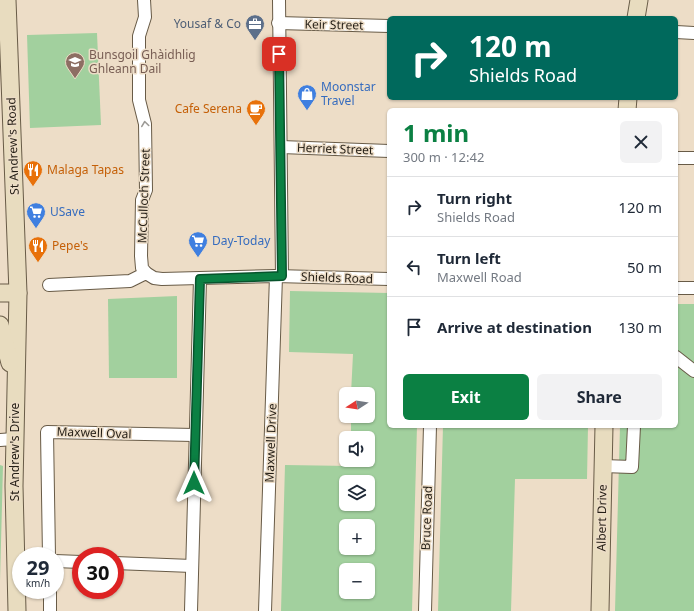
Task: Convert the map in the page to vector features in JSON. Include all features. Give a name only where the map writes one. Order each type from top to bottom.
[{"type":"street","name":"McCulloch Street","points":[[144,0],[145,17],[139,36],[139,100],[145,124],[146,190],[142,200],[141,256],[142,268],[146,273]]},
{"type":"street","name":"Maxwell Drive","points":[[265,611],[279,276],[281,147],[278,23],[279,0]]},
{"type":"street","points":[[636,16],[638,0]]},
{"type":"street","name":"St Andrew's Road","points":[[5,4],[6,95],[18,293]]},
{"type":"street","name":"Keir Street","points":[[278,23],[387,26]]},
{"type":"street","points":[[678,32],[694,33]]},
{"type":"street","name":"Herriet Street","points":[[281,147],[387,151]]},
{"type":"street","points":[[678,158],[694,158]]},
{"type":"street","name":"Shields Road","points":[[146,273],[154,278],[162,280],[279,276],[387,279]]},
{"type":"street","points":[[49,285],[130,281],[146,273]]},
{"type":"street","points":[[191,611],[194,436],[200,279]]},
{"type":"street","points":[[678,288],[694,288]]},
{"type":"street","points":[[0,293],[18,293]]},
{"type":"street","name":"St Andrew's Drive","points":[[17,611],[7,439],[15,392],[18,293]]},
{"type":"street","points":[[0,325],[9,357],[15,392]]},
{"type":"street","points":[[678,359],[694,371]]},
{"type":"street","name":"Bruce Road","points":[[425,611],[430,428]]},
{"type":"street","name":"Albert Drive","points":[[600,611],[604,428]]},
{"type":"street","points":[[603,466],[632,467],[634,428]]},
{"type":"street","name":"Maxwell Oval","points":[[49,547],[47,432],[194,436]]},
{"type":"street","points":[[124,563],[192,566]]},
{"type":"street","points":[[50,599],[50,611]]},
{"type":"green space","points":[[97,33],[101,125],[30,128],[27,35]]},
{"type":"green space","points":[[290,291],[387,293],[387,428],[417,428],[412,611],[281,611],[285,465],[375,467],[375,431],[351,431],[351,423],[375,423],[375,387],[351,387],[353,354],[289,352]]},
{"type":"green space","points":[[177,296],[177,378],[109,378],[108,299]]},
{"type":"green space","points":[[678,304],[694,304],[694,611],[615,611],[620,428],[678,428]]},
{"type":"green space","points":[[443,428],[588,428],[587,479],[515,479],[511,611],[438,611]]},
{"type":"green space","points":[[0,465],[3,466],[0,581]]},
{"type":"place","name":"Yousaf & Co","points":[[255,41]]},
{"type":"place","name":"Bunsgoil Ghàidhlig Ghleann Dail","points":[[75,79]]},
{"type":"place","name":"Moonstar Travel","points":[[307,111]]},
{"type":"place","name":"Cafe Serena","points":[[256,126]]},
{"type":"place","name":"Malaga Tapas","points":[[33,187]]},
{"type":"place","name":"USave","points":[[36,229]]},
{"type":"place","name":"Day-Today","points":[[198,258]]},
{"type":"place","name":"Pepe's","points":[[38,263]]},
{"type":"route","points":[[194,483],[194,436],[200,279],[282,276],[279,54]]}]
